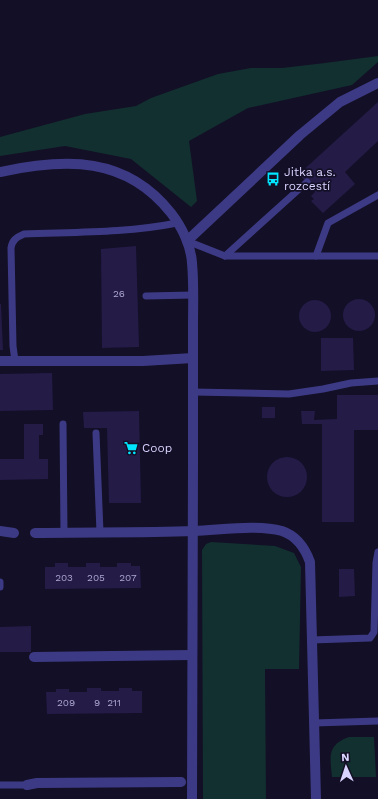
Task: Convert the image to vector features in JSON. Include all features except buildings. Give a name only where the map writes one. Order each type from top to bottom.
[{"type":"street","points":[[187,241],[300,134],[340,102],[378,83]]},
{"type":"street","points":[[0,172],[22,168],[73,163],[98,166],[131,178],[150,191],[172,214],[187,241],[192,262],[194,392],[192,531],[192,799]]},
{"type":"street","points":[[0,361],[143,361],[193,358]]},
{"type":"street","points":[[35,533],[192,531],[264,528],[284,532],[295,538],[305,548],[310,562],[316,799]]},
{"type":"street","points":[[0,531],[14,533]]},
{"type":"street","points":[[34,657],[192,655]]},
{"type":"street","points":[[27,786],[37,783],[181,782]]},
{"type":"lane","points":[[225,256],[307,182]]},
{"type":"lane","points":[[316,256],[328,223],[378,194]]},
{"type":"lane","points":[[15,361],[13,346],[11,248],[15,238],[24,234],[122,231],[154,228],[177,223]]},
{"type":"lane","points":[[187,241],[225,256],[378,256]]},
{"type":"lane","points":[[146,296],[193,294]]},
{"type":"lane","points":[[194,392],[289,394],[350,383],[378,381]]},
{"type":"lane","points":[[63,424],[64,533]]},
{"type":"lane","points":[[96,433],[100,532]]},
{"type":"lane","points":[[312,640],[370,638],[374,632],[376,562],[378,552]]},
{"type":"lane","points":[[0,582],[0,587]]},
{"type":"lane","points":[[314,723],[378,721]]},
{"type":"lane","points":[[181,782],[192,781]]},
{"type":"lane","points":[[0,785],[27,786]]},
{"type":"green space","points":[[378,56],[378,62],[352,85],[248,108],[189,141],[197,201],[191,207],[131,159],[65,146],[0,156],[0,137],[85,114],[136,106],[151,98],[218,74],[251,68],[282,68]]},
{"type":"green space","points":[[211,542],[275,546],[294,553],[301,567],[299,669],[265,669],[266,799],[203,799],[202,550],[206,544]]},
{"type":"green space","points":[[349,737],[374,737],[376,777],[332,777],[331,757],[333,748],[342,740]]},
{"type":"place","name":"Jitka a.s. rozcestí","points":[[273,179]]},
{"type":"place","name":"Coop","points":[[131,448]]}]
